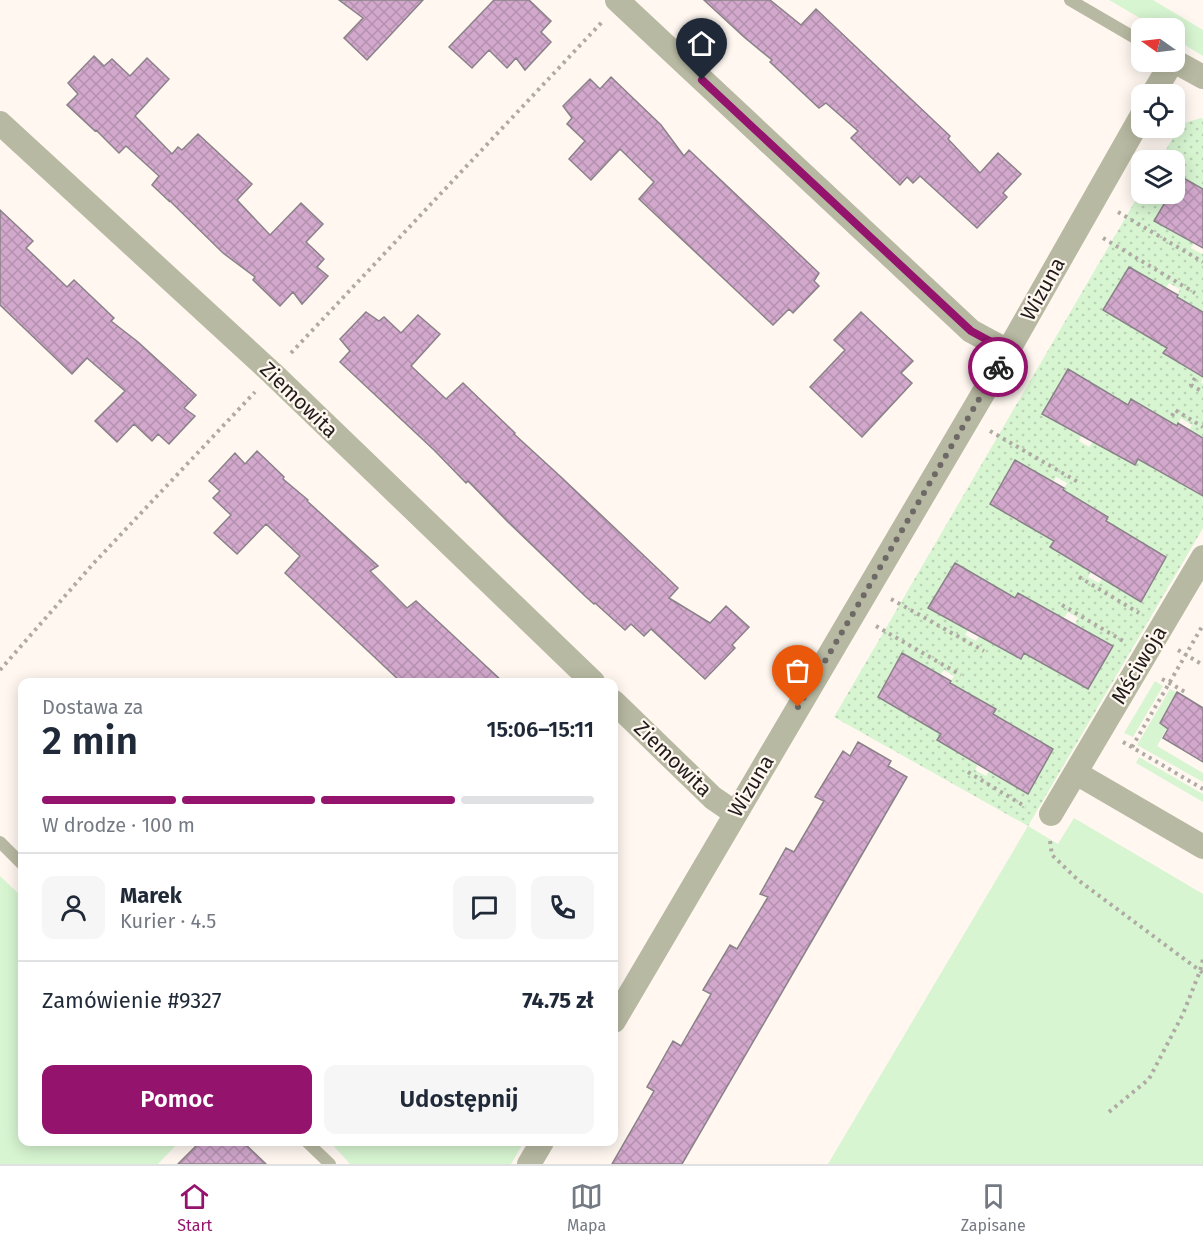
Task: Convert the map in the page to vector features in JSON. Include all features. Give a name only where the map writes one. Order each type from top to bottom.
[{"type":"street","points":[[618,1],[971,331],[1008,351]]},
{"type":"street","points":[[1185,67],[1203,77]]},
{"type":"street","name":"Ziemowita","points":[[0,123],[272,373],[589,678]]},
{"type":"street","name":"Wizuna","points":[[618,1014],[1008,351],[1131,135]]},
{"type":"street","name":"Mściwoja","points":[[1040,811],[1076,773],[1203,557]]},
{"type":"street","name":"Ziemowita","points":[[618,706],[713,798],[735,813]]},
{"type":"street","points":[[1076,773],[1203,847]]},
{"type":"street","points":[[529,1164],[540,1146]]},
{"type":"lane","points":[[1070,0],[1131,36]]},
{"type":"lane","points":[[0,842],[18,860]]},
{"type":"lane","points":[[311,1146],[330,1164]]},
{"type":"path","points":[[0,670],[93,564],[602,23],[618,1]]},
{"type":"path","points":[[1117,211],[1203,262]]},
{"type":"path","points":[[1102,238],[1195,293]]},
{"type":"path","points":[[1195,378],[1191,385],[1203,392]]},
{"type":"path","points":[[1172,416],[1175,410],[1203,427]]},
{"type":"path","points":[[989,431],[1078,482]]},
{"type":"path","points":[[1079,577],[1144,616]]},
{"type":"path","points":[[891,598],[984,651]]},
{"type":"path","points":[[1062,605],[1127,644]]},
{"type":"path","points":[[875,625],[961,675]]},
{"type":"path","points":[[1203,625],[1132,747],[1203,789]]},
{"type":"path","points":[[968,772],[1040,811],[1052,855],[1078,880],[1202,972]]},
{"type":"path","points":[[1109,1112],[1149,1079],[1202,972],[1203,958]]},
{"type":"green space","points":[[1109,0],[1153,0],[1183,18],[1140,18]]},
{"type":"green space","points":[[1185,19],[1203,30],[1203,56],[1185,45]]},
{"type":"green space","points":[[1203,119],[1203,189],[1185,178],[1185,150],[1166,150],[1173,138],[1185,138],[1185,123]]},
{"type":"green space","points":[[1133,204],[1164,204],[1155,221],[1194,243],[1191,248],[1202,254],[1203,252],[1203,312],[1177,297],[1180,289],[1169,283],[1166,288],[1129,267],[1104,310],[1178,329],[1164,353],[1203,377],[1201,383],[1203,384],[1203,438],[1189,430],[1192,425],[1181,418],[1177,426],[1132,400],[1118,423],[1087,405],[1098,387],[1068,370],[1042,414],[1081,436],[1079,441],[1089,447],[1093,442],[1134,465],[1148,440],[1182,460],[1171,478],[1201,495],[1203,493],[1203,528],[1028,826],[834,717]],"holes":[[[1056,477],[1067,483],[1063,490],[1108,516],[1095,540],[1136,539],[1166,556],[1141,601],[1102,578],[1099,583],[1088,577],[1091,571],[1050,547],[1065,523],[1031,504],[1020,522],[991,504],[1053,482]],[[1068,612],[1078,618],[1075,624],[1113,646],[1088,689],[1058,672],[1068,653],[1034,634],[1021,659],[979,636],[976,641],[965,635],[968,630],[1004,617],[1063,619]],[[902,653],[940,675],[944,670],[954,676],[950,683],[1013,750],[1023,732],[1053,749],[1028,794],[989,771],[986,776],[975,770],[978,764],[938,739],[952,716],[918,696],[908,715],[878,697]]]},
{"type":"green space","points":[[1155,681],[1163,686],[1133,737],[1124,733]]},
{"type":"green space","points":[[1170,689],[1185,697],[1157,746],[1203,773],[1203,782],[1137,745]]},
{"type":"green space","points":[[1139,757],[1203,794],[1203,802],[1136,763]]},
{"type":"green space","points":[[1074,818],[1203,894],[1203,1164],[828,1164],[1028,826],[1058,844]]},
{"type":"green space","points":[[0,876],[18,893],[18,1146],[175,1146],[158,1164],[0,1164]]},
{"type":"green space","points":[[334,1146],[522,1146],[511,1164],[350,1164]]},
{"type":"building","points":[[339,0],[423,0],[367,60],[344,38],[363,18]]},
{"type":"building","points":[[494,0],[529,0],[551,21],[541,32],[551,42],[525,70],[516,58],[507,68],[489,50],[472,68],[449,47]]},
{"type":"building","points":[[704,0],[770,0],[801,25],[816,9],[950,136],[948,139],[980,173],[998,153],[1021,174],[1003,193],[1007,197],[977,228],[920,176],[913,183],[907,177],[900,185],[851,138],[858,131],[826,103],[819,108],[770,62],[772,60]]},
{"type":"building","points":[[94,56],[104,66],[112,59],[130,76],[147,58],[169,79],[135,116],[172,154],[178,147],[182,150],[198,134],[252,184],[237,200],[270,235],[301,203],[323,224],[306,242],[324,259],[317,267],[328,276],[302,304],[293,292],[280,306],[253,280],[255,277],[223,253],[152,185],[159,176],[126,146],[119,153],[67,105],[78,94],[68,83]]},
{"type":"building","points":[[611,77],[661,125],[684,156],[689,150],[819,273],[814,281],[819,286],[793,313],[789,309],[773,325],[639,199],[654,182],[620,149],[591,180],[569,159],[585,141],[567,124],[572,118],[563,106],[590,79],[600,89]]},
{"type":"building","points":[[1185,179],[1203,189],[1203,248],[1154,221],[1164,204],[1185,204]]},
{"type":"building","points":[[0,210],[33,241],[26,248],[67,287],[74,280],[114,318],[111,321],[138,342],[196,395],[184,408],[195,416],[169,444],[158,434],[152,441],[134,424],[117,442],[95,421],[125,391],[87,358],[72,374],[0,305]]},
{"type":"building","points":[[1129,267],[1203,312],[1203,377],[1163,353],[1167,348],[1103,310]]},
{"type":"building","points":[[366,312],[379,321],[384,317],[401,333],[418,315],[440,334],[411,366],[446,399],[463,383],[678,588],[669,598],[710,623],[726,606],[749,627],[732,645],[735,648],[705,679],[651,629],[644,636],[631,624],[625,630],[594,604],[468,481],[466,483],[340,362],[350,351],[340,339]]},
{"type":"building","points":[[861,312],[913,361],[901,373],[912,383],[862,437],[810,387],[845,350],[834,340]]},
{"type":"building","points":[[1068,369],[1128,405],[1131,399],[1177,426],[1178,423],[1203,438],[1203,496],[1138,459],[1135,465],[1042,414]]},
{"type":"building","points":[[257,451],[284,477],[283,479],[378,566],[370,571],[407,608],[416,601],[499,678],[397,678],[285,573],[300,556],[266,524],[237,554],[214,533],[231,515],[213,498],[220,491],[209,481],[235,453],[245,464]]},
{"type":"building","points":[[1015,460],[1064,488],[1063,490],[1108,517],[1106,521],[1166,557],[1141,602],[1050,547],[1054,541],[990,504]]},
{"type":"building","points":[[955,563],[1015,598],[1018,593],[1113,646],[1088,689],[1024,653],[1021,659],[928,608]]},
{"type":"building","points":[[902,653],[996,709],[993,714],[1053,749],[1028,794],[937,740],[941,734],[878,697]]},
{"type":"building","points":[[1177,692],[1203,708],[1203,762],[1163,738],[1168,729],[1160,723]]},
{"type":"building","points":[[858,742],[891,761],[888,766],[907,777],[682,1164],[612,1164],[654,1091],[647,1087],[673,1041],[681,1046],[711,994],[703,990],[730,945],[737,949],[768,897],[760,894],[786,848],[794,852],[824,801],[815,797],[843,751],[850,756]]},
{"type":"building","points":[[196,1146],[247,1146],[266,1164],[178,1164]]},
{"type":"way so far","points":[[798,707],[998,367]]},
{"type":"route","points":[[702,80],[971,331],[1008,351],[998,367]]}]
